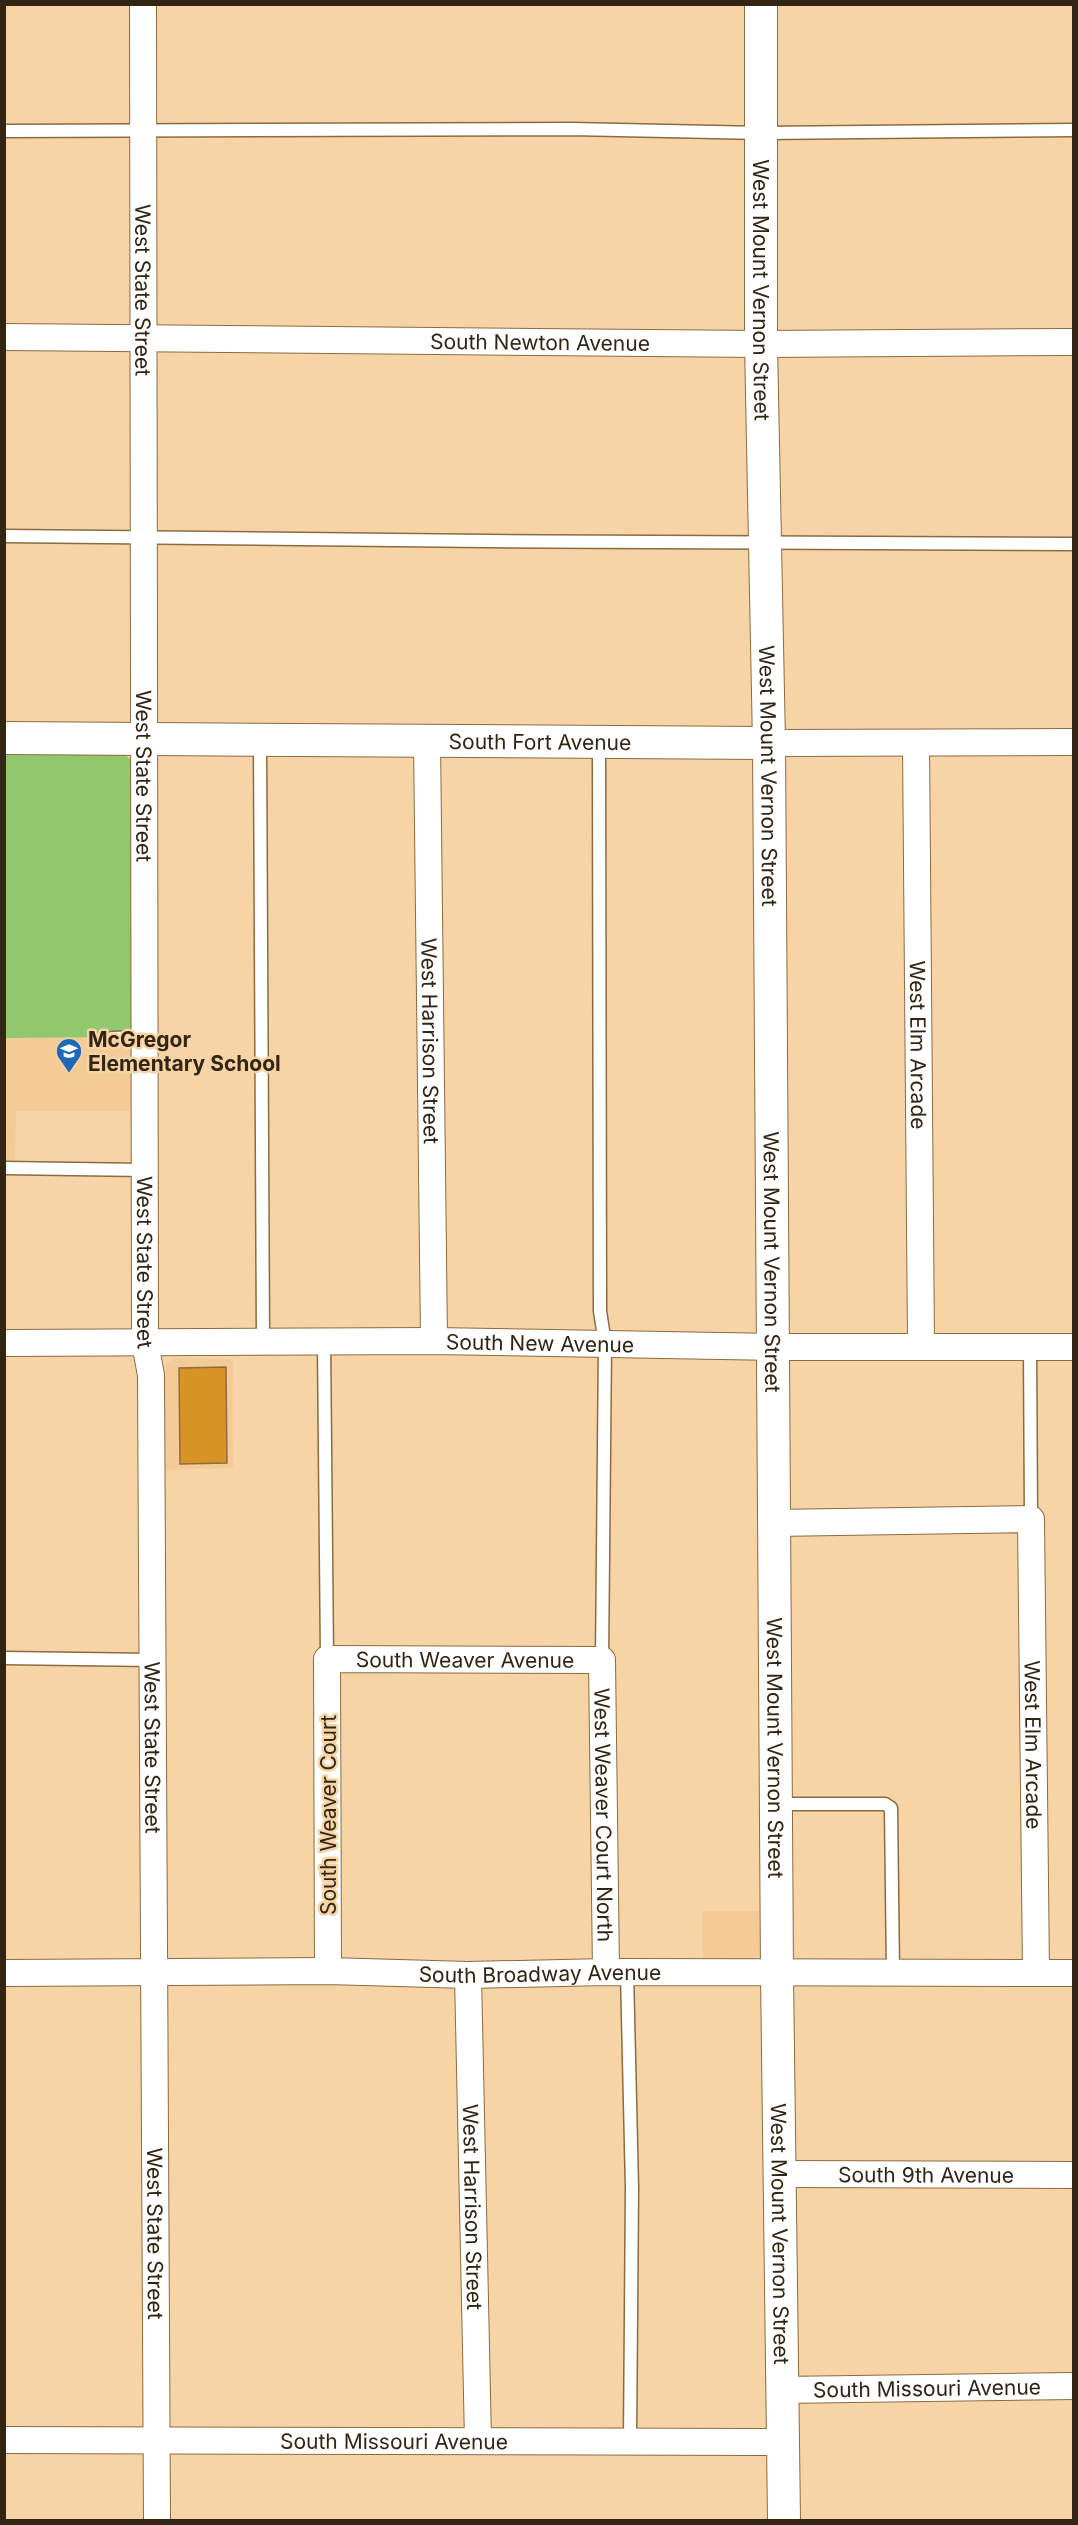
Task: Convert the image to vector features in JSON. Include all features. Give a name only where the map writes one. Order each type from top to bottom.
[{"type":"street","name":"West State Street","points":[[143,4],[146,739],[144,1170],[145,1343],[151,1375],[156,1973],[157,2520]]},
{"type":"street","name":"West Mount Vernon Street","points":[[760,4],[760,344],[768,743],[778,2174],[784,2520]]},
{"type":"street","name":"South Newton Avenue","points":[[4,337],[760,344],[1074,342]]},
{"type":"street","name":"South Fort Avenue","points":[[4,738],[768,743],[1074,742]]},
{"type":"street","name":"West Harrison Street","points":[[427,741],[434,1341]]},
{"type":"street","name":"West Elm Arcade","points":[[916,743],[921,1345]]},
{"type":"street","name":"South New Avenue","points":[[4,1343],[434,1341],[773,1347],[921,1345],[1074,1347]]},
{"type":"street","name":"West Elm Arcade","points":[[1031,1519],[1036,1973]]},
{"type":"street","points":[[774,1523],[1031,1519]]},
{"type":"street","name":"South Weaver Avenue","points":[[327,1659],[602,1660]]},
{"type":"street","name":"South Weaver Court","points":[[327,1659],[328,1971]]},
{"type":"street","name":"West Weaver Court North","points":[[602,1660],[617,1972]]},
{"type":"street","name":"South Broadway Avenue","points":[[4,1973],[328,1971],[468,1975],[617,1972],[1074,1973]]},
{"type":"street","name":"West Harrison Street","points":[[468,1975],[478,2441]]},
{"type":"street","name":"South 9th Avenue","points":[[778,2174],[1074,2175]]},
{"type":"street","name":"South Missouri Avenue","points":[[781,2390],[1074,2386]]},
{"type":"street","name":"South Missouri Avenue","points":[[4,2440],[782,2442]]},
{"type":"lane","points":[[4,131],[143,132],[215,129],[761,133],[1074,130]]},
{"type":"lane","points":[[4,536],[553,540],[662,544],[764,541],[1074,544]]},
{"type":"lane","points":[[260,740],[263,1342]]},
{"type":"lane","points":[[599,742],[600,1311],[605,1344],[602,1660]]},
{"type":"lane","points":[[112,1038],[144,1037]]},
{"type":"lane","points":[[4,1168],[144,1170]]},
{"type":"lane","points":[[324,1342],[327,1659]]},
{"type":"lane","points":[[1030,1347],[1031,1519]]},
{"type":"lane","points":[[4,1658],[153,1660]]},
{"type":"lane","points":[[776,1803],[885,1804],[891,1808],[893,1974]]},
{"type":"lane","points":[[617,1972],[632,2188],[630,2441]]},
{"type":"shaded area","name":"McGregor Elementary School","points":[[133,1037],[134,1111],[16,1111],[15,1162],[5,1162],[5,1038]]},
{"type":"shaded area","points":[[175,1358],[233,1359],[233,1468],[164,1470],[165,1373],[167,1363]]},
{"type":"shaded area","points":[[702,1911],[764,1911],[762,1954],[749,1961],[703,1961]]},
{"type":"green space","points":[[5,752],[122,752],[131,760],[133,1037],[5,1038]]},
{"type":"building","points":[[226,1367],[227,1463],[180,1464],[179,1368]]},
{"type":"place","name":"McGregor Elementary School","points":[[69,1074]]}]
